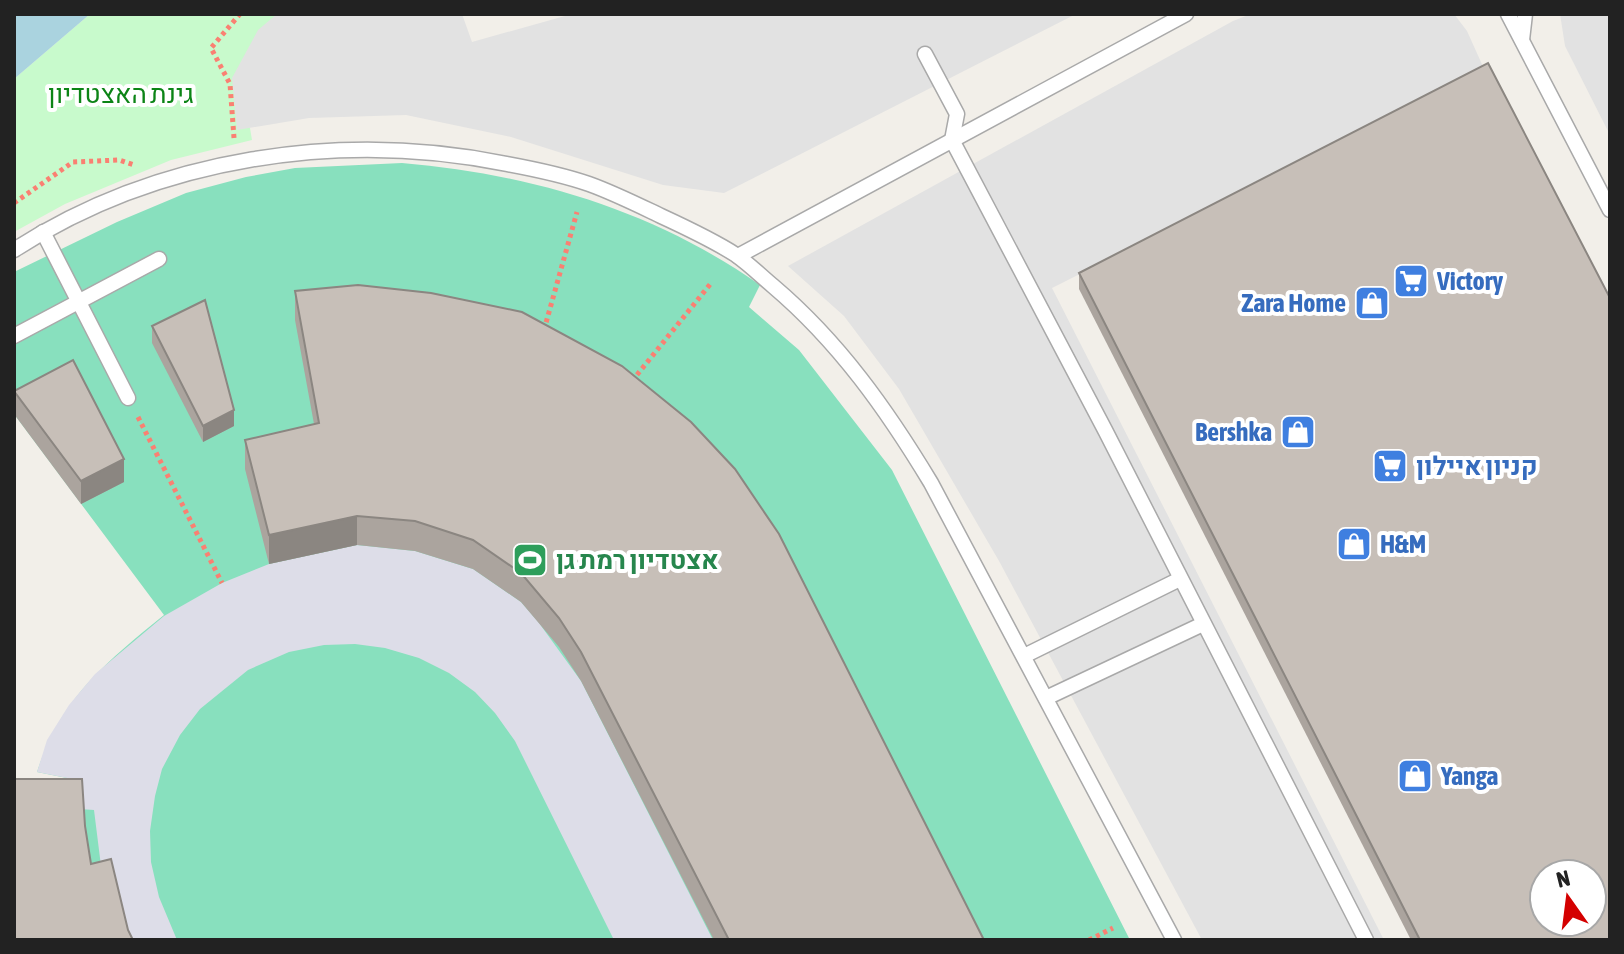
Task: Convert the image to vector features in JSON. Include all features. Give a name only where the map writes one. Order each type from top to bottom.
[{"type":"lane","points":[[738,256],[1186,14]]},
{"type":"lane","points":[[1508,14],[1610,210]]},
{"type":"lane","points":[[1522,40],[1525,14]]},
{"type":"lane","points":[[925,54],[957,114],[952,140],[1105,430],[1366,940]]},
{"type":"lane","points":[[14,250],[43,232],[134,191],[209,168],[329,150],[404,149],[462,155],[587,183],[693,231],[738,256],[790,300],[858,371],[892,418],[931,483],[1174,940]]},
{"type":"lane","points":[[43,232],[128,398]]},
{"type":"lane","points":[[14,336],[159,259]]},
{"type":"lane","points":[[1024,656],[1180,579]]},
{"type":"lane","points":[[1046,698],[1203,624]]},
{"type":"path","points":[[237,163],[230,84],[211,48],[240,14]]},
{"type":"path","points":[[14,203],[73,162]]},
{"type":"path","points":[[542,336],[577,212]]},
{"type":"path","points":[[630,384],[712,282]]},
{"type":"path","points":[[128,398],[222,583]]},
{"type":"path","points":[[1089,940],[1113,928]]},
{"type":"green space","name":"גינת האצטדיון","points":[[90,14],[291,14],[243,86],[252,140],[171,160],[65,204],[14,232],[14,79]]},
{"type":"green space","name":"אצטדיון רמת גן","points":[[402,163],[497,176],[589,200],[677,236],[760,285],[749,307],[799,350],[892,470],[1130,940],[14,940],[64,808],[67,778],[37,772],[47,746],[72,702],[87,684],[164,615],[14,414],[14,272],[117,222],[186,193],[295,168]]},
{"type":"shaded area","points":[[277,14],[462,14],[472,42],[572,14],[1076,14],[724,193],[663,185],[511,137],[406,115],[309,118],[237,130],[232,78],[258,30]]},
{"type":"shaded area","points":[[1251,14],[1454,14],[1467,31],[1485,71],[1052,288],[1384,940],[1202,940],[999,561],[899,389],[844,316],[788,266],[1233,21]]},
{"type":"shaded area","points":[[1560,14],[1610,14],[1610,135],[1565,46]]},
{"type":"shaded area","points":[[357,545],[415,551],[473,569],[521,602],[581,681],[713,940],[614,940],[515,741],[495,713],[475,692],[449,673],[419,658],[385,648],[355,644],[324,645],[289,652],[248,670],[200,709],[180,735],[162,769],[150,831],[151,862],[159,897],[177,940],[124,940],[104,890],[94,810],[64,808],[67,778],[37,772],[47,740],[69,705],[95,674],[164,616],[222,583],[269,564]]},
{"type":"water","points":[[14,14],[90,14],[14,79]]},
{"type":"building","name":"קניון איילון","points":[[1488,63],[1610,298],[1610,940],[1420,940],[1079,273]]},
{"type":"building","points":[[358,285],[431,293],[522,312],[622,366],[691,422],[735,469],[779,534],[984,940],[729,940],[581,652],[559,618],[521,573],[473,540],[415,521],[357,516],[269,535],[245,440],[319,423],[295,291]]},
{"type":"building","points":[[205,300],[234,410],[203,426],[152,326]]},
{"type":"building","points":[[73,360],[124,459],[81,481],[14,391]]},
{"type":"building","points":[[14,779],[82,779],[91,864],[111,859],[133,940],[14,940]]},
{"type":"place","name":"Victory","points":[[1411,281]]},
{"type":"place","name":"Zara Home","points":[[1372,303]]},
{"type":"place","name":"Bershka","points":[[1298,432]]},
{"type":"place","name":"קניון איילון","points":[[1390,466]]},
{"type":"place","name":"H&M","points":[[1354,544]]},
{"type":"place","name":"אצטדיון רמת גן","points":[[530,560]]},
{"type":"place","name":"Yanga","points":[[1415,776]]}]
